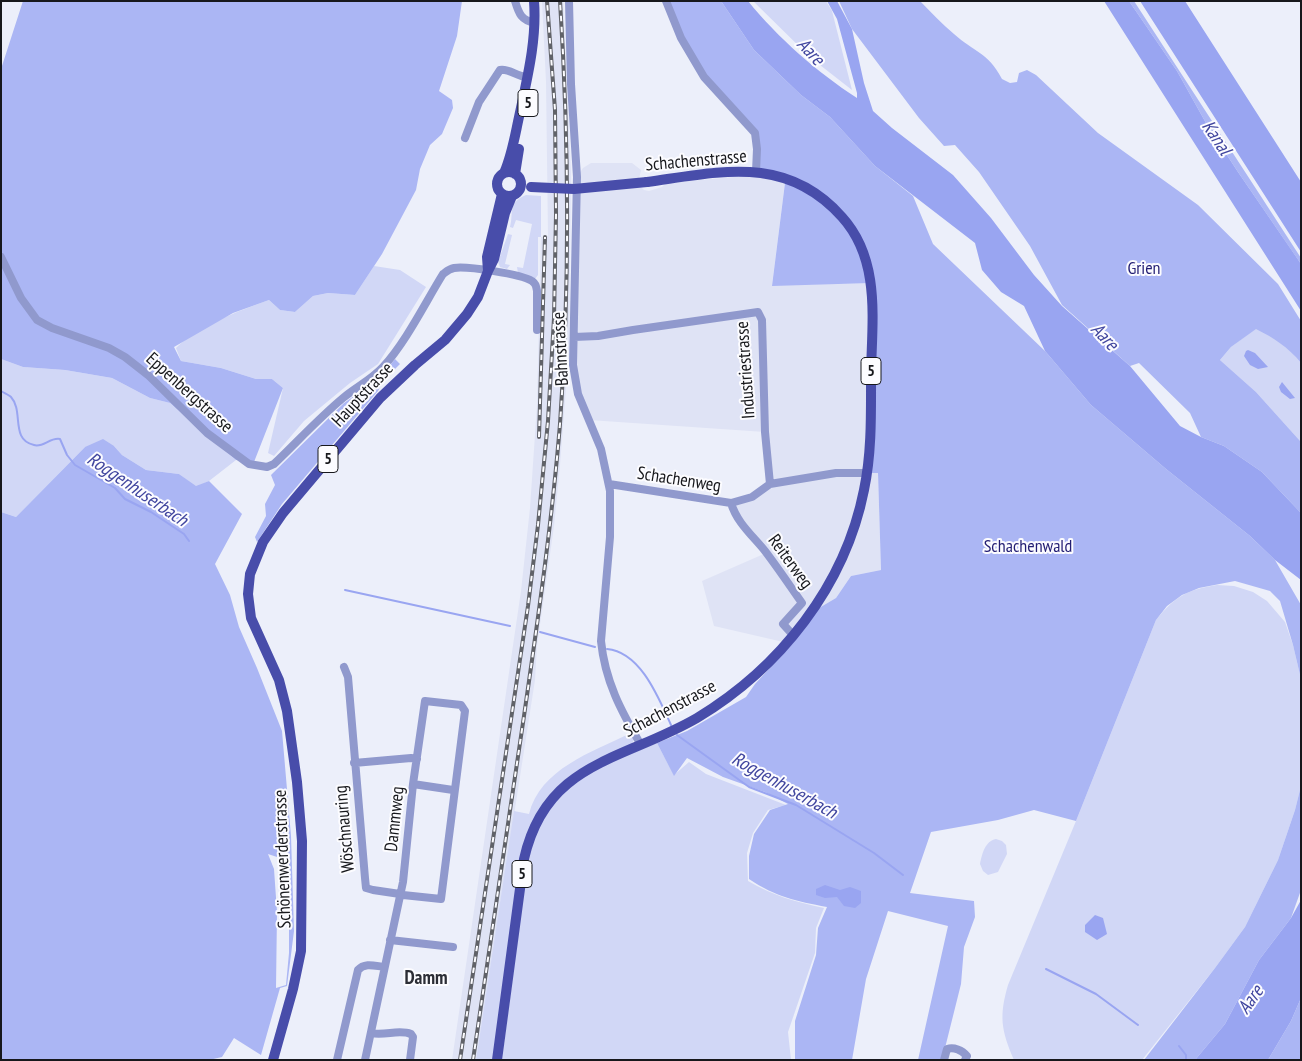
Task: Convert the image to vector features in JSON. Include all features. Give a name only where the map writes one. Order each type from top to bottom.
[{"type":"main road","name":"5","points":[[510,173],[537,48],[534,1]]},
{"type":"main road","name":"5","points":[[510,173],[510,159],[535,28]]},
{"type":"main road","name":"Schachenstrasse","points":[[497,1060],[524,859],[536,822],[550,800],[570,781],[597,764],[696,718],[732,695],[776,654],[793,635],[821,598],[845,552],[860,508],[870,445],[872,312],[870,278],[864,253],[859,242],[844,219],[832,206],[814,192],[778,176],[756,172],[734,172],[574,189],[526,186]]},
{"type":"main road","points":[[507,195],[518,192],[526,186],[510,173]]},
{"type":"main road","name":"Hauptstrasse","points":[[255,630],[248,606],[248,583],[253,566],[269,532],[289,505],[380,398],[415,364],[445,340],[461,322],[478,297],[488,271],[487,257],[507,195],[497,184],[499,177],[510,173]]},
{"type":"main road","name":"Schönenwerderstrasse","points":[[255,630],[279,680],[283,694],[297,782],[302,841],[301,951],[293,989],[273,1060]]},
{"type":"street","points":[[515,1],[519,15],[535,28]]},
{"type":"street","name":"Bahnstrasse","points":[[569,1],[571,84],[577,177],[573,365],[578,394],[601,449],[609,484],[610,536],[601,641],[605,669],[612,689],[640,745]]},
{"type":"street","points":[[666,1],[681,38],[704,77],[755,133],[757,148],[756,172]]},
{"type":"street","points":[[465,138],[479,102],[500,70],[504,69],[522,77],[527,77]]},
{"type":"street","name":"Eppenbergstrasse","points":[[1,257],[21,298],[37,320],[52,328],[109,348],[125,357],[148,374],[207,434],[249,464],[267,467],[274,464],[339,402],[368,381],[383,367],[408,332],[444,274],[453,268],[472,268],[488,271]]},
{"type":"street","points":[[488,271],[525,277],[534,283],[538,291],[537,330]]},
{"type":"street","name":"Industriestrasse","points":[[574,337],[598,336],[758,312],[762,320],[765,432],[770,484]]},
{"type":"street","points":[[770,484],[836,473],[867,472]]},
{"type":"street","name":"Schachenweg","points":[[609,484],[731,503],[752,498],[770,484]]},
{"type":"street","name":"Reiterweg","points":[[731,503],[735,516],[766,553],[802,603],[783,624],[793,635]]},
{"type":"street","name":"Wöschnauring","points":[[344,667],[348,677],[366,888],[441,899],[453,790],[465,711],[461,705],[425,701]]},
{"type":"street","name":"Dammweg","points":[[365,1060],[400,894],[425,701]]},
{"type":"street","name":"Wöschnauring","points":[[354,763],[417,759]]},
{"type":"street","points":[[413,784],[453,790]]},
{"type":"street","points":[[390,940],[453,947]]},
{"type":"street","points":[[337,1060],[358,970],[361,966],[369,965],[384,968]]},
{"type":"street","points":[[371,1033],[380,1035],[406,1032],[411,1034],[413,1044],[410,1060]]},
{"type":"street","points":[[944,1060],[947,1049],[953,1048],[965,1053],[967,1056],[965,1060]]},
{"type":"shaded area","points":[[542,1],[563,1],[571,172],[569,350],[560,465],[554,526],[537,646],[535,680],[476,1060],[452,1060],[521,591],[530,508],[537,405],[541,237],[548,236],[546,82]]},
{"type":"shaded area","points":[[753,1],[826,1],[832,11],[852,90],[811,58]]},
{"type":"shaded area","points":[[591,163],[632,163],[641,170],[639,179],[641,187],[649,191],[662,187],[666,183],[745,176],[764,177],[785,183],[772,285],[871,283],[867,473],[878,472],[881,570],[851,576],[836,598],[819,608],[792,644],[714,626],[702,581],[766,553],[731,503],[741,501],[767,485],[765,432],[589,420],[574,373],[577,177],[583,168]]},
{"type":"shaded area","points":[[526,195],[541,196],[541,237],[538,237],[538,275],[535,279],[518,273],[517,267],[523,268],[532,224],[516,220],[513,228],[510,227],[512,208],[516,201]]},
{"type":"shaded area","points":[[508,234],[512,235],[505,264],[510,265],[507,269],[500,267],[498,262]]},
{"type":"shaded area","points":[[374,266],[400,270],[426,287],[378,364],[350,383],[304,421],[274,456],[268,453],[283,388],[272,379],[256,379],[221,368],[181,361],[176,348],[196,332],[220,320],[269,300],[280,310],[295,312],[313,296],[328,293],[355,295]]},
{"type":"shaded area","points":[[1256,328],[1273,337],[1289,349],[1301,363],[1301,442],[1256,392],[1220,360],[1231,347]]},
{"type":"shaded area","points":[[1,359],[23,367],[65,370],[112,378],[150,398],[170,403],[236,460],[209,481],[196,487],[179,474],[146,470],[122,455],[114,446],[85,447],[16,517],[1,512]]},
{"type":"shaded area","points":[[1217,585],[1234,586],[1253,592],[1267,601],[1285,622],[1301,679],[1301,786],[1278,860],[1245,927],[1142,1060],[1014,1060],[1006,1040],[1003,1023],[1003,1006],[1008,985],[1156,620],[1182,595],[1197,589]]},
{"type":"shaded area","points":[[629,734],[634,739],[632,744],[609,754],[571,775],[545,801],[534,819],[519,865],[494,1060],[476,1060],[514,811],[529,814],[535,798],[544,785],[556,774],[584,755]]},
{"type":"shaded area","points":[[657,743],[674,775],[689,762],[706,774],[786,805],[768,810],[753,833],[747,853],[748,881],[785,898],[824,908],[816,928],[815,953],[788,1032],[791,1060],[502,1060],[527,866],[533,838],[547,810],[565,791],[598,767]]},
{"type":"shaded area","points":[[996,839],[1006,845],[1007,854],[998,872],[988,875],[983,871],[980,864],[987,845]]},
{"type":"green space","points":[[23,1],[462,1],[457,36],[439,91],[452,100],[453,108],[442,134],[430,145],[420,169],[416,190],[382,254],[355,295],[328,293],[313,296],[295,312],[280,310],[269,300],[233,313],[174,347],[181,361],[221,368],[256,379],[272,379],[283,388],[254,462],[236,460],[170,403],[150,398],[112,378],[65,370],[23,367],[1,359],[1,69]]},
{"type":"green space","name":"Schachenwald","points":[[666,1],[721,1],[754,50],[801,95],[830,117],[875,166],[913,196],[933,244],[1045,351],[1091,405],[1166,469],[1250,536],[1275,560],[1301,605],[1301,679],[1280,601],[1270,591],[1235,581],[1199,588],[1182,595],[1167,606],[1156,620],[1076,821],[1034,810],[998,820],[931,832],[910,893],[974,901],[975,917],[964,947],[961,984],[942,1060],[918,1060],[948,926],[888,911],[866,979],[852,1060],[795,1060],[795,1021],[816,955],[818,928],[827,907],[786,897],[768,890],[749,879],[749,856],[754,834],[770,810],[788,804],[765,792],[723,777],[687,758],[674,776],[657,743],[687,731],[746,697],[755,684],[792,644],[819,608],[836,598],[851,576],[881,570],[878,473],[867,473],[871,283],[772,286],[785,183],[756,172],[756,138],[704,77]]},
{"type":"green space","name":"Grien","points":[[839,1],[920,1],[961,40],[986,57],[1002,79],[1010,83],[1017,82],[1019,73],[1027,70],[1036,75],[1098,133],[1198,205],[1278,284],[1301,321],[1301,363],[1280,343],[1256,329],[1231,347],[1220,360],[1256,392],[1301,442],[1301,513],[1262,472],[1224,446],[1201,437],[1190,413],[1139,363],[1130,366],[1062,305],[1030,246],[979,172],[955,145],[944,146],[919,118],[852,29]]},
{"type":"green space","points":[[1129,1],[1134,1],[1301,258],[1301,264],[1238,172],[1206,123],[1177,71]]},
{"type":"green space","points":[[395,359],[400,364],[383,381],[378,391],[282,504],[257,542],[255,537],[266,516],[265,504],[275,485],[271,475],[344,403],[381,377]]},
{"type":"green space","points":[[103,439],[114,446],[122,455],[146,470],[179,474],[196,486],[209,481],[242,514],[215,564],[230,595],[239,627],[282,731],[291,836],[294,931],[287,986],[280,988],[261,1055],[234,1038],[222,1057],[209,1060],[1,1060],[1,512],[16,517],[85,447]],"holes":[[[268,854],[289,861],[289,953],[286,985],[276,988],[277,912],[274,869]]]},
{"type":"green space","points":[[1301,786],[1301,890],[1291,918],[1259,960],[1225,1024],[1195,1060],[1144,1060],[1245,927],[1278,860]]},
{"type":"green space","points":[[1301,998],[1301,1060],[1268,1060],[1291,1021]]},
{"type":"water","points":[[721,1],[748,1],[799,54],[857,98],[837,19],[827,1],[837,1],[852,29],[864,83],[873,111],[953,175],[991,218],[1034,275],[1062,306],[1130,366],[1180,426],[1224,446],[1262,472],[1301,513],[1301,580],[1091,405],[1045,351],[1024,306],[1001,292],[982,270],[975,243],[875,166],[830,117],[801,95],[754,50]]},
{"type":"water","points":[[1104,1],[1129,1],[1177,71],[1206,123],[1238,172],[1301,264],[1301,311]]},
{"type":"water","points":[[1140,1],[1185,1],[1301,182],[1301,252]]},
{"type":"water","points":[[1248,350],[1255,353],[1268,367],[1258,369],[1250,365],[1244,356]]},
{"type":"water","points":[[1282,382],[1295,398],[1290,399],[1281,392],[1279,387]]},
{"type":"water","points":[[825,885],[840,890],[850,887],[861,891],[861,903],[855,908],[844,906],[837,897],[825,898],[816,895],[816,889]]},
{"type":"water","name":"Aare","points":[[1301,900],[1301,998],[1291,1021],[1268,1060],[1195,1060],[1225,1024],[1259,960],[1291,918]]},
{"type":"water","points":[[1095,915],[1103,918],[1107,934],[1097,940],[1085,932],[1085,925]]},
{"type":"waterway","name":"Roggenhuserbach","points":[[1,391],[11,397],[15,403],[20,431],[22,437],[27,442],[37,446],[60,439],[67,455],[75,465],[115,488],[125,499],[151,512],[184,534],[189,541]]},
{"type":"waterway","name":"Roggenhuserbach","points":[[345,590],[510,626]]},
{"type":"waterway","name":"Roggenhuserbach","points":[[540,632],[595,647]]},
{"type":"waterway","name":"Roggenhuserbach","points":[[607,649],[619,652],[630,658],[639,668],[654,690],[671,725]]},
{"type":"waterway","name":"Roggenhuserbach","points":[[677,735],[749,787],[796,805],[874,853],[903,875]]},
{"type":"waterway","name":"Roggenhuserbach","points":[[1046,969],[1096,994],[1138,1025]]},
{"type":"waterway","name":"Roggenhuserbach","points":[[1179,1046],[1186,1055],[1186,1060]]},
{"type":"railway","points":[[460,1060],[528,606],[548,421],[554,318],[556,214],[555,110],[547,1]]},
{"type":"railway","points":[[473,1060],[539,607],[560,424],[567,265],[567,160],[560,1]]},
{"type":"railway","points":[[539,437],[545,237]]},
{"type":"district","name":"Damm","points":[[426,979]]},
{"type":"water label","name":"Kanal","points":[[1216,138]]}]
